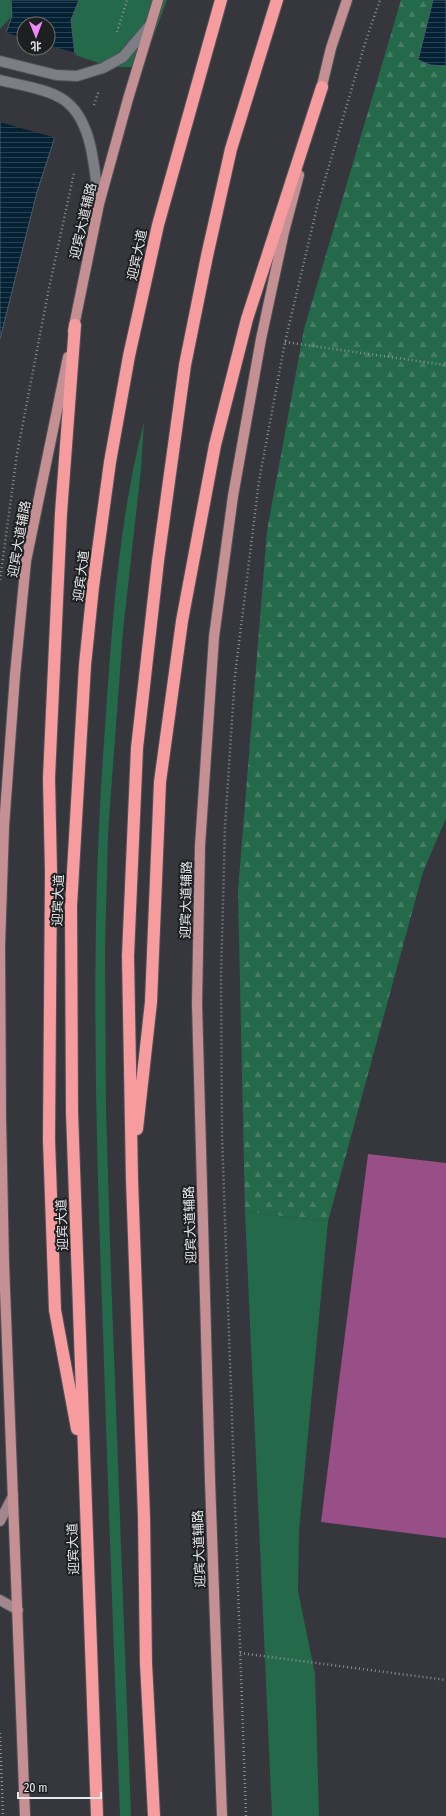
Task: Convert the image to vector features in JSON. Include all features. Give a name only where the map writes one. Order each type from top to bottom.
[{"type":"highway","name":"迎宾大道","points":[[97,1816],[72,1112],[71,906],[85,665],[97,555],[110,462],[127,364],[158,225],[222,0]]},
{"type":"highway","points":[[154,1816],[146,1663],[144,1517],[132,1180],[128,948],[137,748],[158,561],[185,365],[231,149],[277,0]]},
{"type":"highway","points":[[132,1180],[151,1002],[160,782],[182,621],[215,445],[247,320],[322,87]]},
{"type":"highway","points":[[75,325],[61,513],[49,778],[51,872],[49,1140],[55,1310],[85,1471]]},
{"type":"main road","name":"迎宾大道辅路","points":[[25,1816],[1,1126],[0,945],[4,827],[15,675],[26,561],[100,204],[128,99],[158,0]]},
{"type":"main road","name":"迎宾大道辅路","points":[[222,1816],[210,1480],[196,1003],[200,846],[214,637],[233,496],[262,339],[284,232],[331,48],[347,0]]},
{"type":"street","points":[[0,61],[56,75],[77,76],[106,67],[123,57],[150,25]]},
{"type":"street","points":[[0,80],[42,91],[63,100],[76,111],[86,131],[100,204]]},
{"type":"street","points":[[0,1521],[13,1496]]},
{"type":"street","points":[[0,1600],[18,1610]]},
{"type":"path","points":[[86,131],[127,0]]},
{"type":"path","points":[[246,1816],[222,1136],[221,976],[225,835],[235,675],[259,481],[285,342],[318,203],[366,40],[380,0]]},
{"type":"path","points":[[0,580],[16,454],[74,172]]},
{"type":"path","points":[[285,342],[446,366]]},
{"type":"path","points":[[240,1653],[446,1680]]},
{"type":"path","points":[[0,1734],[3,1816]]},
{"type":"green space","points":[[0,0],[11,0],[12,16],[0,29]]},
{"type":"green space","points":[[79,0],[167,0],[142,67],[111,67],[75,55],[71,20]]},
{"type":"green space","points":[[401,0],[446,0],[446,818],[423,872],[328,1221],[245,1212],[238,891],[267,531],[304,329]]},
{"type":"green space","points":[[144,422],[141,469],[123,631],[108,833],[105,950],[106,1111],[131,1816],[120,1816],[98,1188],[95,972],[99,828],[112,630],[127,504]]},
{"type":"green space","points":[[245,1212],[328,1221],[299,1531],[298,1591],[315,1674],[319,1816],[272,1816]]},
{"type":"water","points":[[11,0],[79,0],[71,20],[75,55],[53,143],[37,192],[0,339],[0,50],[12,16]]},
{"type":"water","points":[[433,0],[446,0],[446,66],[430,65],[418,60]]},
{"type":"pier","points":[[4,32],[16,36],[16,56],[56,56],[56,47],[76,53],[56,138],[0,122],[0,44]]},
{"type":"building","points":[[368,1154],[446,1163],[446,1538],[321,1522]]}]
